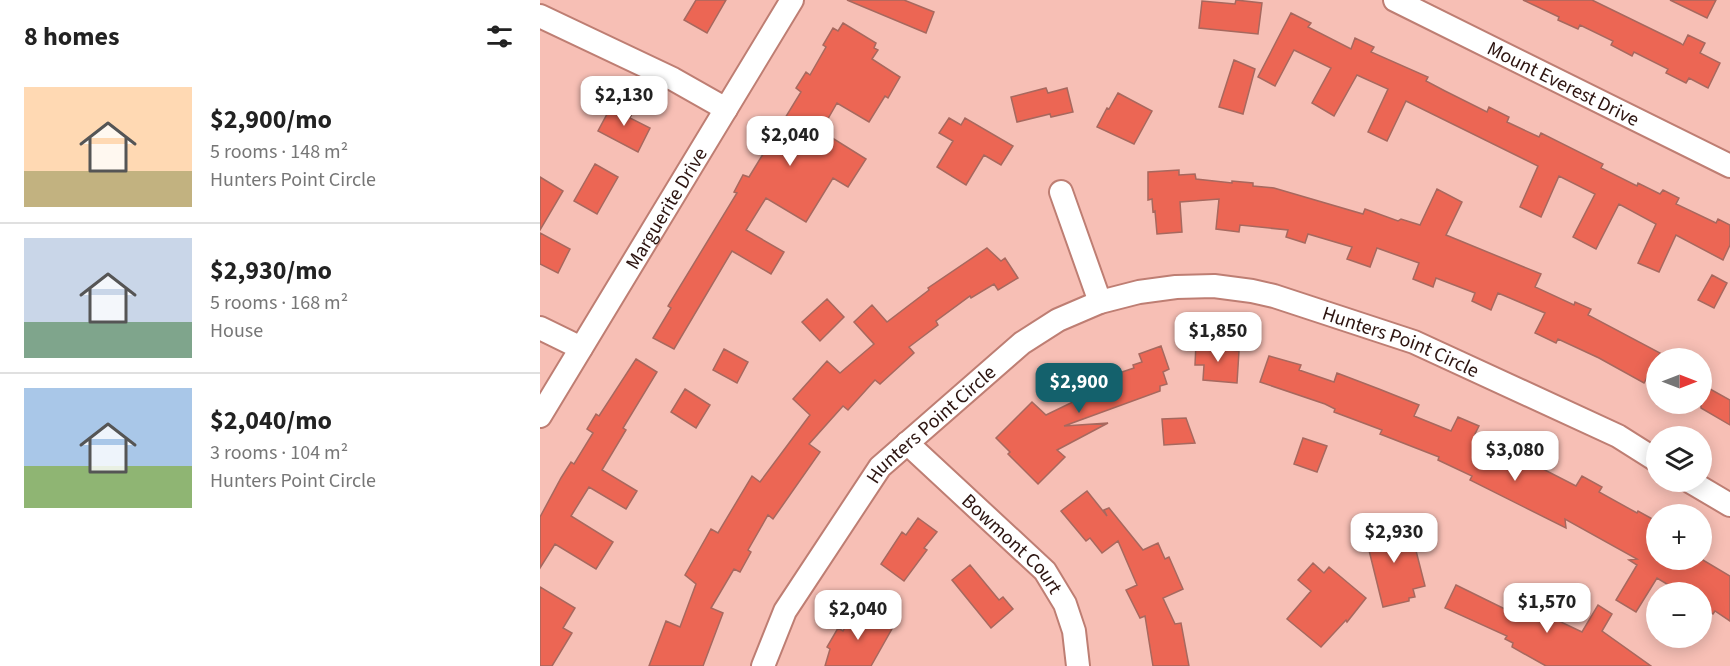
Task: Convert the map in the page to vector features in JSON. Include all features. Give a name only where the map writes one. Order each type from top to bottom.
[{"type":"street","name":"Marguerite Drive","points":[[540,416],[792,0]]},
{"type":"street","name":"Mount Everest Drive","points":[[1395,0],[1730,166]]},
{"type":"street","points":[[540,16],[673,79],[726,109]]},
{"type":"street","points":[[1061,192],[1100,302]]},
{"type":"street","name":"Hunters Point Circle","points":[[763,666],[785,611],[880,467],[1022,343],[1058,320],[1100,302],[1139,292],[1176,287],[1214,286],[1274,296],[1414,342],[1618,436],[1646,454]]},
{"type":"street","points":[[540,328],[581,348]]},
{"type":"street","name":"Bowmont Court","points":[[907,443],[1045,570],[1065,604],[1074,631],[1078,666]]},
{"type":"street","points":[[1707,492],[1730,506]]},
{"type":"building","points":[[696,0],[726,0],[707,33],[684,20]]},
{"type":"building","points":[[847,0],[904,0],[934,12],[926,33]]},
{"type":"building","points":[[1236,0],[1262,3],[1258,34],[1199,28],[1202,1],[1235,4]]},
{"type":"building","points":[[1523,0],[1592,0],[1683,45],[1688,35],[1705,43],[1700,53],[1720,63],[1708,88],[1689,78],[1686,83],[1666,73],[1668,69],[1634,52],[1632,56],[1611,45],[1613,41],[1580,25],[1578,29],[1558,20],[1559,17]]},
{"type":"building","points":[[1670,0],[1716,0],[1707,18]]},
{"type":"building","points":[[1291,13],[1311,23],[1308,27],[1351,49],[1355,38],[1374,47],[1371,52],[1428,77],[1426,81],[1445,91],[1487,112],[1489,107],[1509,117],[1507,122],[1539,137],[1541,133],[1603,164],[1601,168],[1637,186],[1638,183],[1660,194],[1663,190],[1679,198],[1676,204],[1716,223],[1718,219],[1730,225],[1730,245],[1723,260],[1676,235],[1659,272],[1638,263],[1656,224],[1619,204],[1596,249],[1573,237],[1595,194],[1559,176],[1541,217],[1520,207],[1538,166],[1406,101],[1387,141],[1368,132],[1388,89],[1357,75],[1334,116],[1312,103],[1331,68],[1294,50],[1275,86],[1258,77]]},
{"type":"building","points":[[843,23],[876,43],[874,48],[878,50],[872,59],[900,77],[888,98],[885,96],[869,122],[837,103],[821,131],[866,159],[848,187],[833,178],[806,222],[766,198],[746,230],[784,252],[771,274],[732,251],[674,349],[653,338],[671,308],[668,306],[737,193],[734,192],[743,175],[749,177],[801,92],[796,88],[806,72],[810,75],[826,47],[823,45],[833,28],[838,31]]},
{"type":"building","points":[[1234,60],[1255,69],[1243,114],[1219,107]]},
{"type":"building","points":[[1046,88],[1048,93],[1067,88],[1073,112],[1051,117],[1050,114],[1017,122],[1011,97]]},
{"type":"building","points":[[1118,93],[1152,111],[1134,144],[1097,127]]},
{"type":"building","points":[[614,101],[633,111],[630,118],[650,128],[638,152],[598,131]]},
{"type":"building","points":[[949,118],[961,125],[965,118],[1013,146],[1001,165],[984,155],[966,185],[937,167],[953,141],[939,133]]},
{"type":"building","points":[[595,164],[618,177],[597,214],[574,201]]},
{"type":"building","points":[[1179,170],[1179,175],[1195,174],[1196,179],[1253,183],[1253,186],[1274,188],[1363,214],[1365,209],[1398,221],[1401,219],[1420,225],[1437,189],[1462,202],[1446,235],[1541,274],[1535,287],[1574,305],[1575,302],[1591,309],[1588,315],[1651,348],[1646,348],[1646,379],[1644,383],[1558,339],[1556,343],[1535,333],[1545,313],[1498,293],[1491,310],[1472,301],[1475,293],[1436,278],[1433,287],[1413,279],[1419,263],[1377,248],[1370,267],[1347,259],[1352,247],[1308,234],[1305,243],[1286,237],[1288,230],[1240,225],[1239,232],[1216,229],[1219,199],[1180,202],[1182,232],[1157,234],[1152,199],[1148,200],[1148,172]]},
{"type":"building","points":[[540,177],[563,191],[540,230]]},
{"type":"building","points":[[540,233],[570,249],[558,273],[540,264]]},
{"type":"building","points":[[987,248],[1001,261],[1005,258],[1018,278],[998,290],[994,284],[971,298],[970,296],[936,321],[938,325],[909,347],[914,353],[880,384],[875,380],[848,410],[843,406],[809,444],[820,452],[773,519],[768,515],[748,550],[751,552],[740,572],[734,569],[711,608],[723,613],[703,666],[649,666],[666,621],[680,627],[696,584],[685,575],[711,529],[718,533],[752,476],[760,482],[810,415],[793,399],[827,361],[840,373],[874,344],[854,322],[872,305],[887,322],[929,290],[928,288]]},
{"type":"building","points":[[1712,275],[1727,283],[1714,308],[1698,300]]},
{"type":"building","points":[[827,299],[844,317],[820,341],[802,322]]},
{"type":"building","points":[[1196,343],[1218,345],[1218,349],[1239,351],[1237,383],[1203,380],[1204,365],[1195,365]]},
{"type":"building","points":[[1161,346],[1169,369],[1163,372],[1167,384],[1160,386],[1160,391],[1064,426],[1108,423],[1057,450],[1065,457],[1038,484],[1008,454],[1010,452],[996,438],[1032,402],[1046,415],[1077,400],[1076,398],[1083,394],[1075,377],[1098,365],[1104,378],[1134,368],[1133,365],[1142,362],[1139,354]]},
{"type":"building","points":[[724,349],[748,362],[737,383],[713,370]]},
{"type":"building","points":[[1269,356],[1301,365],[1299,370],[1334,382],[1337,373],[1419,405],[1414,416],[1451,431],[1458,417],[1479,426],[1475,434],[1513,451],[1515,448],[1536,459],[1533,464],[1576,486],[1582,476],[1602,487],[1599,492],[1637,513],[1638,511],[1646,515],[1646,570],[1712,570],[1712,565],[1730,576],[1730,621],[1715,611],[1712,613],[1712,582],[1664,582],[1657,578],[1655,582],[1646,582],[1646,596],[1636,612],[1616,600],[1637,565],[1629,560],[1637,559],[1565,519],[1566,528],[1470,480],[1472,476],[1438,460],[1439,457],[1380,434],[1382,430],[1334,412],[1335,409],[1325,404],[1260,382]]},
{"type":"building","points":[[636,359],[657,372],[623,428],[626,430],[602,470],[637,491],[626,509],[589,487],[571,516],[613,542],[596,569],[555,544],[540,568],[540,517],[571,462],[574,464],[593,433],[587,429],[596,414],[599,416]]},
{"type":"building","points":[[685,389],[710,405],[696,428],[671,412]]},
{"type":"building","points":[[1712,390],[1730,400],[1730,425],[1711,414]]},
{"type":"building","points":[[1186,418],[1195,443],[1164,445],[1162,419]]},
{"type":"building","points":[[1303,438],[1327,446],[1317,472],[1294,464]]},
{"type":"building","points":[[1087,491],[1107,516],[1104,510],[1109,508],[1143,550],[1158,543],[1165,559],[1169,557],[1183,589],[1163,598],[1175,624],[1181,623],[1189,666],[1153,666],[1145,616],[1140,618],[1126,590],[1137,585],[1118,541],[1102,553],[1090,538],[1086,541],[1061,511]]},
{"type":"building","points":[[918,518],[937,532],[924,548],[927,550],[904,581],[881,564],[902,532],[906,535]]},
{"type":"building","points":[[1390,520],[1394,539],[1412,535],[1425,586],[1413,589],[1415,597],[1409,598],[1409,601],[1383,607],[1363,526]]},
{"type":"building","points":[[1313,563],[1324,573],[1329,567],[1366,598],[1347,622],[1346,620],[1321,647],[1287,619],[1311,591],[1298,580]]},
{"type":"building","points":[[970,565],[999,600],[1003,597],[1013,609],[991,628],[952,580]]},
{"type":"building","points":[[1456,585],[1517,615],[1523,604],[1582,632],[1598,605],[1612,614],[1602,631],[1651,666],[1546,666],[1512,647],[1513,643],[1505,639],[1507,636],[1445,608]]},
{"type":"building","points":[[540,587],[575,608],[563,628],[572,633],[552,666],[540,666]]},
{"type":"building","points":[[858,606],[893,627],[871,666],[825,666],[830,649],[827,647],[838,628],[843,631]]}]
